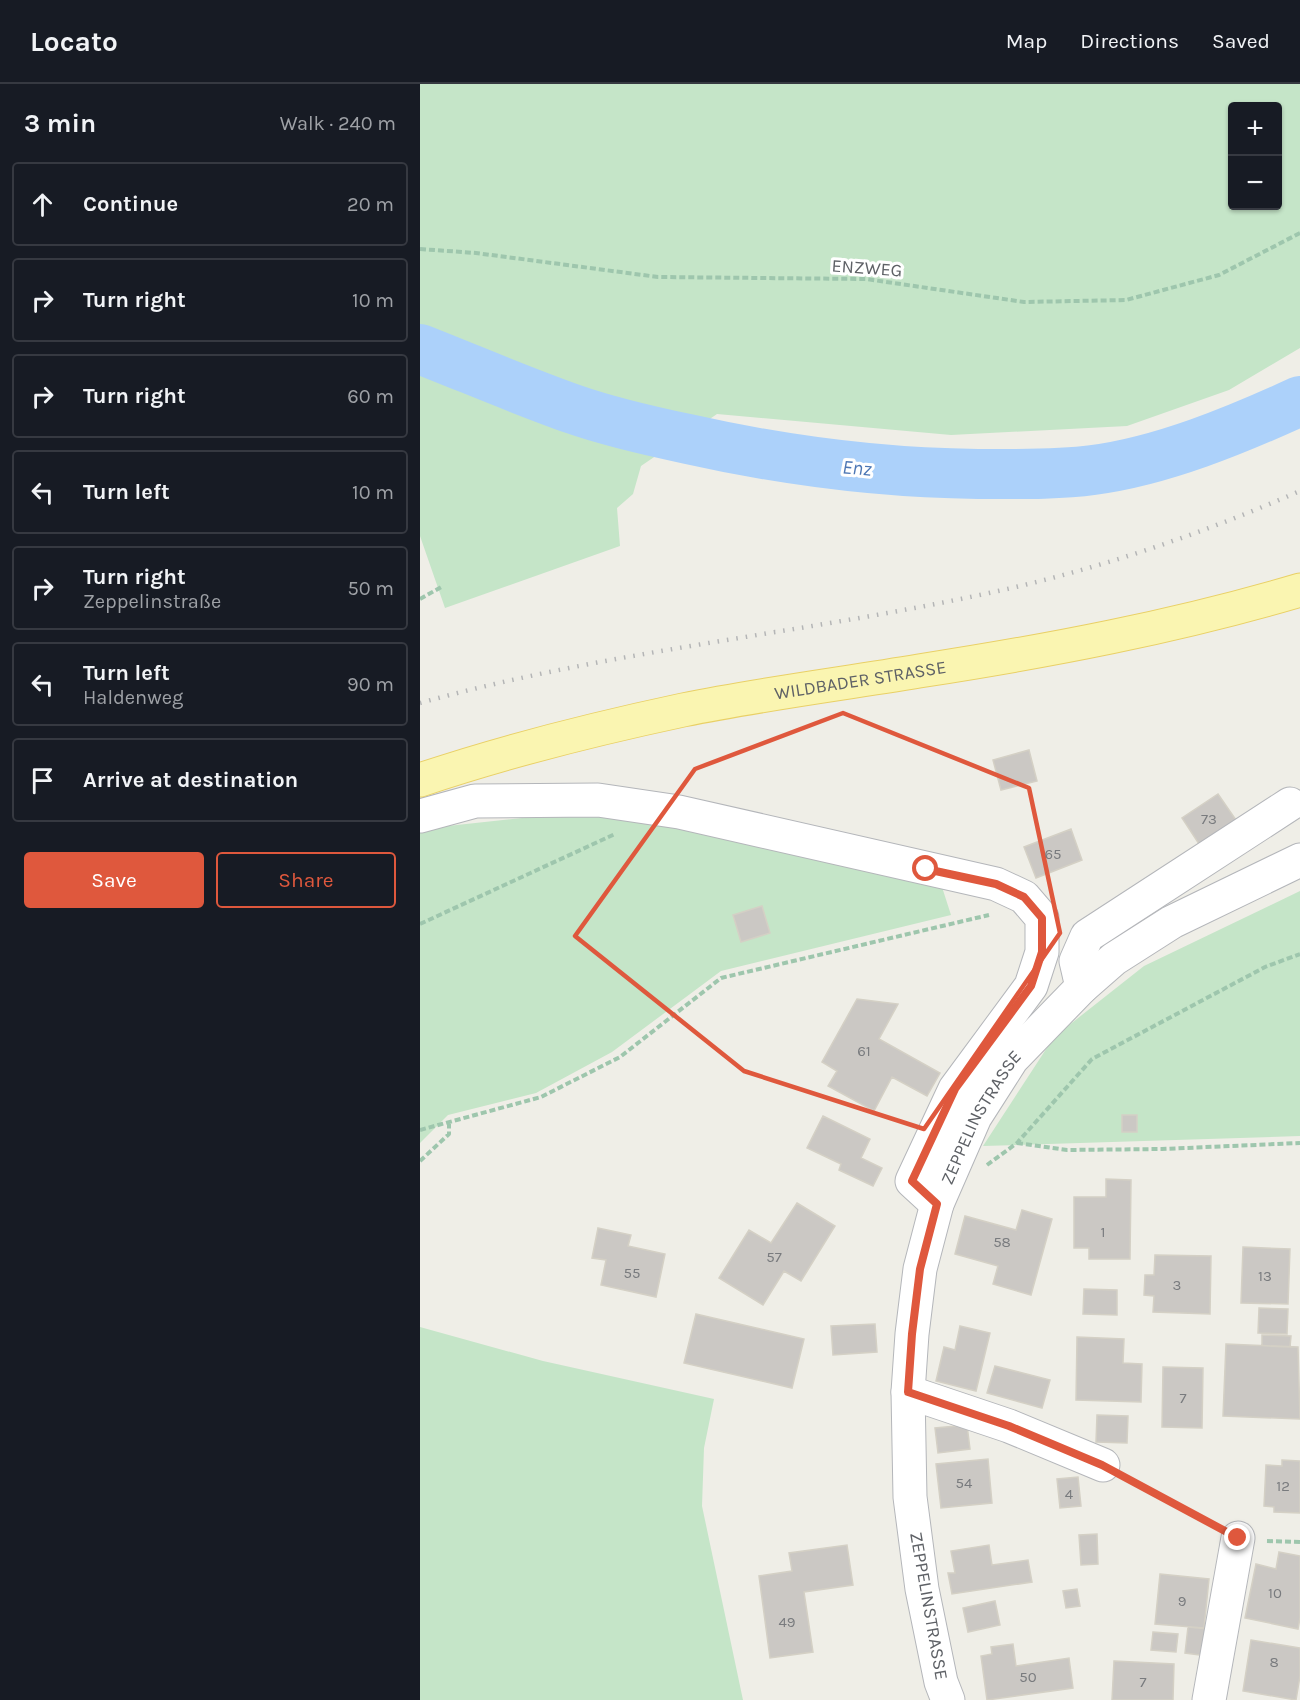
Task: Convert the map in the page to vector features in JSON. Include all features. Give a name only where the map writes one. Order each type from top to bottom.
[{"type":"main road","name":"WILDBADER STRASSE","points":[[420,780],[497,755],[580,733],[684,710],[1079,644],[1195,619],[1300,590]]},
{"type":"street","points":[[420,816],[475,801],[598,800],[680,812],[996,884],[1024,897],[1042,918],[1042,952],[1031,986],[955,1089],[912,1181],[937,1204]]},
{"type":"street","points":[[1082,987],[1076,961],[1087,936],[1290,804]]},
{"type":"street","name":"ZEPPELINSTRASSE","points":[[948,1700],[941,1682],[922,1589],[910,1497],[908,1392],[912,1334],[920,1269],[937,1204],[975,1117],[1012,1059],[1082,987],[1114,958],[1172,922],[1300,860]]},
{"type":"street","points":[[908,1392],[1009,1426],[1102,1465]]},
{"type":"street","points":[[1209,1700],[1238,1538]]},
{"type":"path","name":"ENZWEG","points":[[420,249],[476,253],[658,277],[866,279],[1036,302],[1126,300],[1219,275],[1300,233]]},
{"type":"path","points":[[420,599],[443,586]]},
{"type":"path","points":[[420,924],[621,831],[636,806]]},
{"type":"path","points":[[420,1130],[541,1096],[620,1057],[721,978],[1030,905]]},
{"type":"path","points":[[981,1170],[1017,1143],[1092,1059],[1265,967],[1300,954]]},
{"type":"path","points":[[420,1161],[449,1134],[449,1122]]},
{"type":"path","points":[[1017,1143],[1067,1150],[1162,1149],[1300,1143]]},
{"type":"path","points":[[1102,1465],[1238,1538]]},
{"type":"path","points":[[1287,1542],[1300,1542]]},
{"type":"highlighted area","points":[[843,713],[1029,788],[1060,933],[924,1129],[744,1071],[575,936],[695,769]]},
{"type":"green space","points":[[420,84],[1300,84],[1300,348],[1229,390],[1127,426],[951,435],[717,414],[641,466],[633,494],[617,508],[620,546],[445,608],[420,536]]},
{"type":"green space","points":[[607,809],[942,887],[951,915],[721,971],[612,1052],[536,1093],[448,1115],[420,1143],[420,829]]},
{"type":"green space","points":[[1300,891],[1300,1136],[983,1146],[1054,1037],[1144,966]]},
{"type":"green space","points":[[420,1327],[543,1361],[714,1399],[704,1448],[702,1506],[743,1700],[420,1700]]},
{"type":"building","points":[[1029,750],[1037,781],[1001,790],[993,760]]},
{"type":"building","points":[[1218,794],[1236,820],[1199,844],[1182,818]]},
{"type":"building","points":[[1071,829],[1082,860],[1036,878],[1024,847]]},
{"type":"building","points":[[762,906],[770,933],[741,942],[733,915]]},
{"type":"building","points":[[857,999],[898,1004],[879,1039],[940,1073],[927,1096],[892,1077],[874,1111],[828,1086],[837,1071],[822,1062]]},
{"type":"building","points":[[1122,1115],[1137,1115],[1137,1132],[1122,1132]]},
{"type":"building","points":[[823,1116],[870,1139],[861,1158],[882,1168],[873,1186],[839,1170],[841,1164],[807,1148]]},
{"type":"building","points":[[1106,1179],[1131,1180],[1130,1259],[1089,1259],[1089,1248],[1074,1248],[1074,1197],[1106,1197]]},
{"type":"building","points":[[797,1203],[835,1226],[801,1281],[784,1271],[763,1305],[719,1278],[749,1230],[771,1243]]},
{"type":"building","points":[[1022,1210],[1052,1219],[1031,1295],[993,1284],[998,1266],[955,1254],[965,1216],[1016,1230]]},
{"type":"building","points":[[598,1228],[631,1235],[628,1246],[665,1254],[656,1297],[601,1285],[606,1260],[592,1258]]},
{"type":"building","points":[[1243,1247],[1290,1249],[1288,1304],[1241,1303]]},
{"type":"building","points":[[1155,1255],[1211,1256],[1210,1314],[1153,1312],[1154,1296],[1144,1295],[1145,1275],[1154,1275]]},
{"type":"building","points":[[1084,1289],[1117,1290],[1117,1315],[1083,1314]]},
{"type":"building","points":[[1259,1308],[1288,1309],[1287,1334],[1258,1333]]},
{"type":"building","points":[[696,1314],[804,1339],[792,1388],[684,1363]]},
{"type":"building","points":[[875,1324],[877,1352],[833,1355],[831,1326]]},
{"type":"building","points":[[960,1326],[990,1333],[976,1391],[936,1381],[944,1347],[955,1350]]},
{"type":"building","points":[[1262,1335],[1291,1336],[1290,1347],[1262,1346]]},
{"type":"building","points":[[1077,1337],[1124,1339],[1123,1363],[1142,1364],[1141,1402],[1076,1400]]},
{"type":"building","points":[[1226,1344],[1298,1347],[1300,1419],[1223,1416]]},
{"type":"building","points":[[995,1366],[1050,1380],[1042,1408],[987,1393]]},
{"type":"building","points":[[1163,1367],[1203,1368],[1202,1428],[1162,1427]]},
{"type":"building","points":[[1097,1415],[1128,1416],[1127,1443],[1096,1442]]},
{"type":"building","points":[[967,1425],[970,1449],[938,1453],[935,1428]]},
{"type":"building","points":[[988,1459],[992,1503],[941,1508],[936,1464]]},
{"type":"building","points":[[1282,1460],[1300,1461],[1300,1513],[1274,1512],[1274,1507],[1264,1506],[1266,1465],[1282,1466]]},
{"type":"building","points":[[1078,1477],[1081,1506],[1060,1508],[1057,1479]]},
{"type":"building","points":[[1097,1534],[1098,1564],[1081,1565],[1079,1535]]},
{"type":"building","points":[[847,1545],[853,1585],[804,1592],[813,1652],[770,1658],[759,1576],[792,1571],[789,1553]]},
{"type":"building","points":[[989,1545],[992,1565],[1028,1560],[1032,1582],[952,1594],[948,1573],[955,1573],[951,1551]]},
{"type":"building","points":[[1279,1552],[1300,1556],[1298,1629],[1245,1618],[1256,1564],[1276,1569]]},
{"type":"building","points":[[1160,1574],[1209,1579],[1204,1628],[1155,1624]]},
{"type":"building","points":[[1077,1589],[1080,1606],[1066,1608],[1063,1591]]},
{"type":"building","points":[[995,1601],[1000,1625],[968,1632],[963,1608]]},
{"type":"building","points":[[1188,1627],[1209,1629],[1207,1656],[1185,1653]]},
{"type":"building","points":[[1153,1632],[1178,1634],[1176,1652],[1151,1650]]},
{"type":"building","points":[[1251,1640],[1300,1648],[1300,1676],[1296,1700],[1243,1691]]},
{"type":"building","points":[[1013,1644],[1016,1666],[1069,1658],[1073,1688],[987,1700],[981,1656],[992,1654],[991,1647]]},
{"type":"building","points":[[1114,1661],[1174,1664],[1173,1700],[1112,1700]]},
{"type":"waterway","name":"Enz","points":[[420,349],[554,402],[630,426],[761,454],[904,471],[1036,474],[1079,472],[1119,466],[1199,443],[1300,401]]},
{"type":"railway","points":[[420,703],[490,685],[632,656],[847,620],[1029,584],[1069,574],[1185,537],[1300,491]]},
{"type":"route","points":[[926,869],[996,884],[1024,897],[1042,918],[1042,952],[1031,986],[955,1089],[912,1181],[937,1204],[920,1269],[908,1392],[1009,1426],[1102,1465],[1238,1538]]}]
